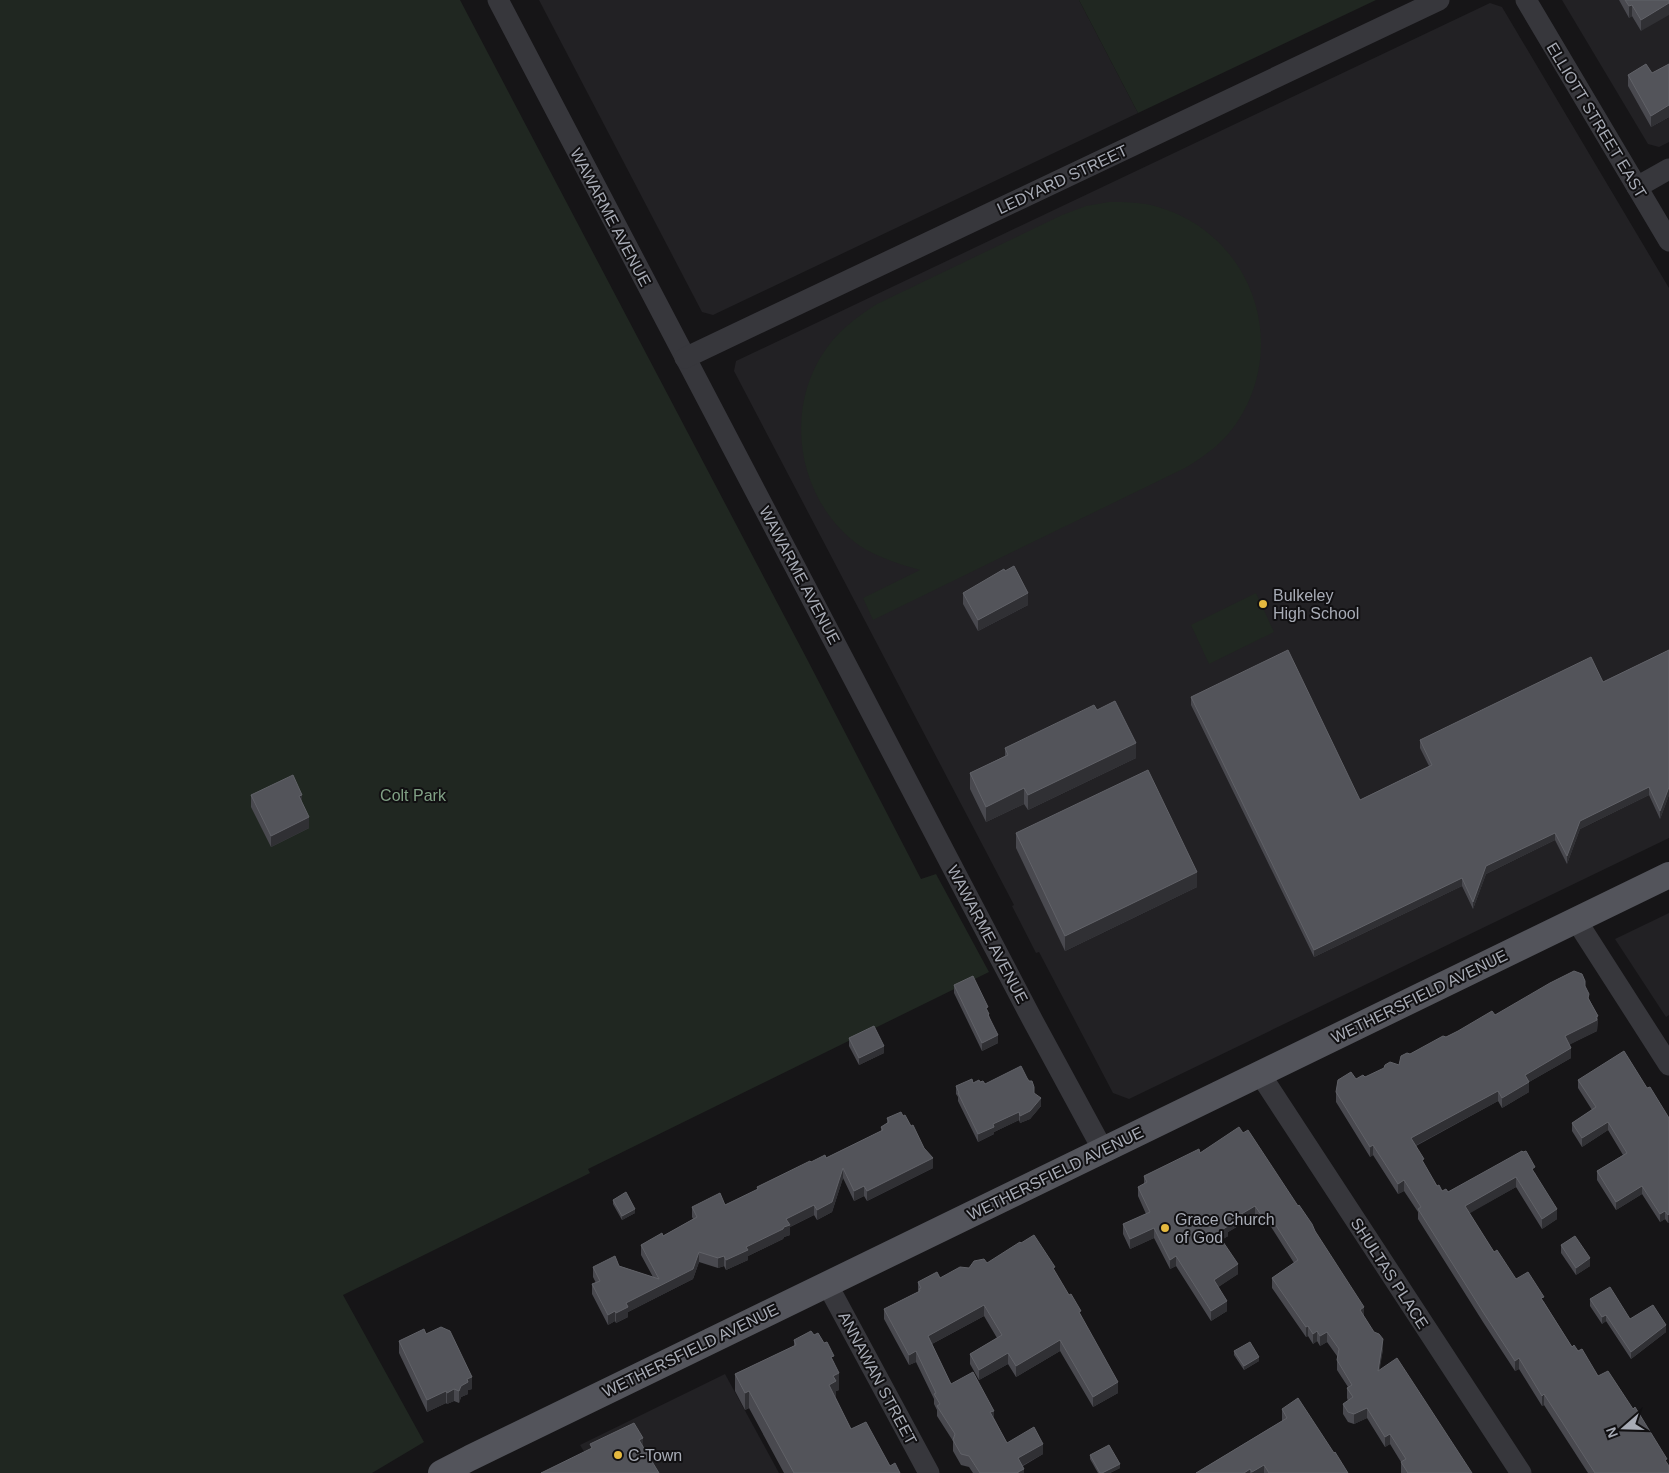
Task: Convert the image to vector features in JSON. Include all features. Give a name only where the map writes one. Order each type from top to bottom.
[{"type":"main road","name":"WETHERSFIELD AVENUE","points":[[441,1473],[1669,875]]},
{"type":"street","name":"WAWARME AVENUE","points":[[498,0],[1033,1021],[1103,1150]]},
{"type":"street","name":"LEDYARD STREET","points":[[685,358],[1439,0]]},
{"type":"street","name":"ELLIOTT STREET EAST","points":[[1526,0],[1669,240]]},
{"type":"street","points":[[1637,188],[1669,169]]},
{"type":"street","points":[[1576,920],[1669,1065]]},
{"type":"street","name":"SHULTAS PLACE","points":[[1260,1074],[1521,1473]]},
{"type":"street","name":"ANNAWAN STREET","points":[[828,1284],[929,1473]]},
{"type":"shaded area","points":[[539,0],[1079,0],[1138,113],[713,315],[702,312]]},
{"type":"shaded area","points":[[1562,0],[1669,0],[1669,142],[1659,147],[1648,144]]},
{"type":"shaded area","name":"Bulkeley High School","points":[[1490,3],[1502,7],[1669,288],[1669,838],[1129,1099],[1113,1093],[1039,952],[1036,953],[1012,906],[1014,905],[734,371],[736,361]]},
{"type":"shaded area","points":[[1669,913],[1669,1015],[1666,1017],[1615,939]]},
{"type":"shaded area","points":[[725,1374],[779,1473],[597,1473],[580,1445]]},
{"type":"green space","name":"Colt Park","points":[[0,0],[460,0],[921,879],[936,874],[989,972],[588,1169],[590,1173],[343,1295],[424,1442],[372,1473],[0,1473]]},
{"type":"green space","points":[[1079,0],[1376,0],[1138,113]]},
{"type":"green space","points":[[1109,202],[1152,205],[1190,221],[1217,241],[1238,266],[1252,295],[1260,327],[1260,360],[1252,393],[1236,424],[1213,449],[1185,468],[873,620],[863,598],[920,570],[882,557],[860,546],[839,527],[822,505],[810,481],[803,454],[801,427],[804,400],[812,373],[826,349],[837,336],[849,324],[877,304],[1062,215],[1086,206]]},
{"type":"green space","points":[[1256,593],[1274,632],[1209,664],[1191,625]]},
{"type":"building","points":[[1625,0],[1669,0],[1669,3],[1641,20],[1632,5],[1629,6]]},
{"type":"building","points":[[1646,64],[1652,73],[1669,64],[1669,105],[1651,116],[1628,75]]},
{"type":"building","points":[[1014,566],[1028,593],[978,620],[963,593],[1004,569],[1005,571]]},
{"type":"building","points":[[1288,650],[1360,800],[1432,765],[1420,740],[1591,657],[1603,682],[1669,650],[1669,787],[1660,811],[1649,787],[1580,821],[1567,856],[1555,833],[1486,866],[1473,902],[1462,878],[1314,950],[1191,697]]},
{"type":"building","points":[[1115,701],[1136,743],[1028,795],[1024,788],[986,807],[970,773],[1008,755],[1005,748],[1094,705],[1097,710]]},
{"type":"building","points":[[1148,770],[1197,872],[1065,936],[1016,833]]},
{"type":"building","points":[[293,775],[302,795],[299,796],[309,817],[271,836],[251,795]]},
{"type":"building","points":[[1574,971],[1582,974],[1589,994],[1588,998],[1598,1016],[1596,1017],[1597,1020],[1565,1036],[1571,1048],[1525,1075],[1529,1082],[1502,1098],[1498,1091],[1411,1138],[1437,1186],[1439,1185],[1442,1191],[1446,1189],[1448,1192],[1522,1151],[1526,1151],[1535,1167],[1532,1169],[1557,1209],[1542,1219],[1516,1177],[1465,1206],[1494,1252],[1497,1250],[1516,1279],[1528,1272],[1544,1297],[1541,1298],[1572,1347],[1574,1345],[1578,1351],[1582,1349],[1598,1376],[1608,1371],[1633,1409],[1635,1407],[1667,1459],[1665,1460],[1669,1466],[1668,1473],[1595,1473],[1544,1394],[1542,1396],[1519,1358],[1515,1361],[1483,1312],[1418,1209],[1421,1207],[1404,1180],[1398,1184],[1373,1145],[1370,1147],[1336,1092],[1338,1080],[1351,1072],[1356,1079],[1384,1068],[1390,1062],[1399,1065],[1401,1056],[1407,1053],[1410,1054],[1443,1036],[1446,1037],[1492,1011],[1495,1015]]},
{"type":"building","points":[[973,976],[988,1007],[986,1008],[988,1015],[998,1035],[982,1043],[954,985]]},
{"type":"building","points":[[874,1026],[884,1046],[859,1058],[849,1038]]},
{"type":"building","points":[[1624,1051],[1647,1088],[1650,1087],[1669,1118],[1668,1215],[1665,1211],[1660,1214],[1642,1186],[1616,1202],[1597,1171],[1627,1153],[1608,1122],[1582,1138],[1572,1123],[1596,1107],[1578,1080]]},
{"type":"building","points":[[1021,1066],[1029,1081],[1032,1081],[1034,1093],[1041,1098],[1030,1111],[1020,1116],[1019,1112],[993,1124],[994,1127],[978,1134],[956,1086],[972,1079],[973,1083],[979,1080],[985,1084]]},
{"type":"building","points":[[901,1112],[903,1116],[905,1115],[911,1126],[913,1125],[924,1148],[933,1158],[867,1191],[864,1186],[854,1191],[843,1168],[832,1202],[817,1210],[814,1205],[786,1219],[790,1225],[746,1247],[748,1250],[726,1260],[724,1256],[718,1258],[699,1252],[693,1269],[626,1303],[628,1307],[608,1315],[592,1284],[600,1281],[593,1267],[615,1256],[619,1266],[659,1279],[641,1245],[662,1233],[663,1236],[697,1217],[692,1207],[720,1193],[725,1205],[810,1161],[825,1155],[826,1158],[883,1130],[881,1127],[889,1122],[887,1118]]},
{"type":"building","points":[[1239,1127],[1243,1133],[1248,1130],[1312,1224],[1364,1307],[1360,1310],[1374,1332],[1383,1339],[1378,1371],[1397,1358],[1472,1473],[1408,1473],[1401,1462],[1406,1459],[1390,1434],[1385,1437],[1367,1408],[1354,1414],[1348,1412],[1343,1404],[1353,1397],[1347,1388],[1352,1385],[1337,1360],[1339,1349],[1327,1332],[1320,1336],[1317,1331],[1313,1334],[1308,1326],[1306,1327],[1272,1278],[1298,1260],[1268,1213],[1262,1216],[1255,1206],[1226,1223],[1228,1226],[1217,1233],[1238,1264],[1214,1280],[1227,1301],[1211,1311],[1176,1256],[1170,1260],[1154,1228],[1130,1239],[1123,1224],[1150,1212],[1138,1187],[1147,1182],[1144,1176],[1199,1149],[1200,1153]]},
{"type":"building","points":[[626,1192],[635,1209],[622,1216],[613,1200]]},
{"type":"building","points":[[1034,1235],[1055,1267],[1053,1268],[1069,1295],[1071,1294],[1081,1311],[1079,1312],[1118,1382],[1093,1397],[1060,1340],[1016,1366],[1008,1353],[979,1370],[970,1354],[1002,1335],[984,1305],[928,1336],[951,1384],[973,1372],[994,1411],[990,1412],[1007,1443],[1034,1427],[1043,1444],[1018,1458],[1024,1469],[1018,1473],[980,1473],[969,1456],[961,1454],[953,1440],[955,1434],[937,1406],[940,1404],[934,1394],[936,1393],[916,1351],[909,1355],[884,1309],[920,1291],[919,1289],[921,1288],[918,1282],[937,1272],[940,1278],[960,1267],[969,1268],[974,1261],[984,1259],[987,1263]]},
{"type":"building","points":[[1575,1236],[1590,1258],[1576,1268],[1561,1245]]},
{"type":"building","points":[[1610,1287],[1630,1319],[1653,1305],[1666,1325],[1631,1352],[1606,1315],[1602,1317],[1590,1299]]},
{"type":"building","points":[[441,1327],[450,1331],[472,1377],[467,1379],[468,1382],[461,1386],[459,1391],[454,1389],[447,1393],[446,1391],[427,1400],[399,1341],[424,1329],[426,1334]]},
{"type":"building","points":[[811,1331],[814,1335],[818,1333],[824,1343],[827,1342],[834,1356],[831,1357],[839,1373],[833,1376],[836,1381],[829,1385],[851,1429],[866,1422],[890,1466],[895,1463],[900,1473],[794,1473],[749,1391],[745,1393],[735,1374],[796,1345],[794,1340]]},
{"type":"building","points":[[1250,1342],[1259,1357],[1244,1366],[1234,1351]]},
{"type":"building","points":[[1298,1398],[1348,1473],[1269,1473],[1264,1465],[1252,1472],[1250,1469],[1244,1473],[1196,1473],[1287,1418],[1282,1409]]},
{"type":"building","points":[[634,1423],[643,1438],[639,1440],[659,1473],[541,1473],[592,1448],[590,1444]]},
{"type":"building","points":[[1109,1445],[1120,1464],[1100,1473],[1090,1455]]},
{"type":"place","name":"Bulkeley High School","points":[[1263,604]]},
{"type":"place","name":"Grace Church of God","points":[[1165,1228]]},
{"type":"place","name":"C-Town","points":[[618,1455]]}]
